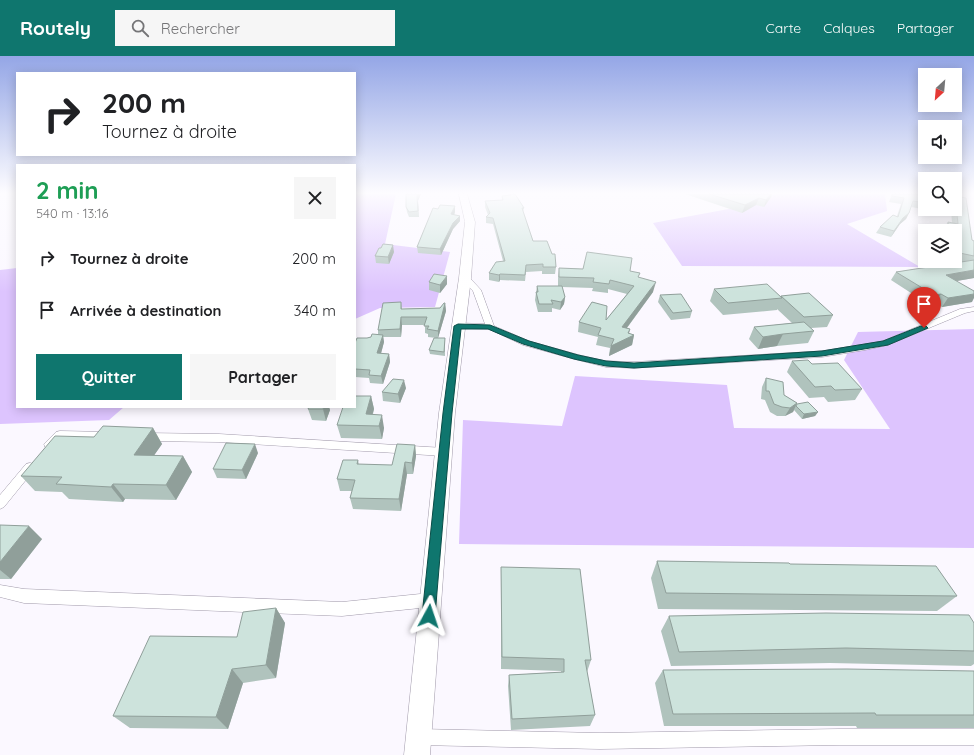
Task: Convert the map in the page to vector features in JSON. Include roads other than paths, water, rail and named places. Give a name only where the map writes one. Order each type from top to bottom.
[{"type":"main road","points":[[417,755],[444,452],[465,278],[470,227]]},
{"type":"street","points":[[465,278],[477,290],[490,327]]},
{"type":"street","points":[[458,326],[490,327],[526,343],[577,357],[606,364],[634,365],[822,354],[865,347],[885,343],[963,311],[974,309]]},
{"type":"street","points":[[0,504],[52,441],[60,435],[116,436]]},
{"type":"street","points":[[132,436],[219,438],[444,452]]},
{"type":"street","points":[[0,591],[24,596],[342,609],[430,600]]},
{"type":"street","points":[[418,737],[600,741],[840,736],[974,737]]}]
